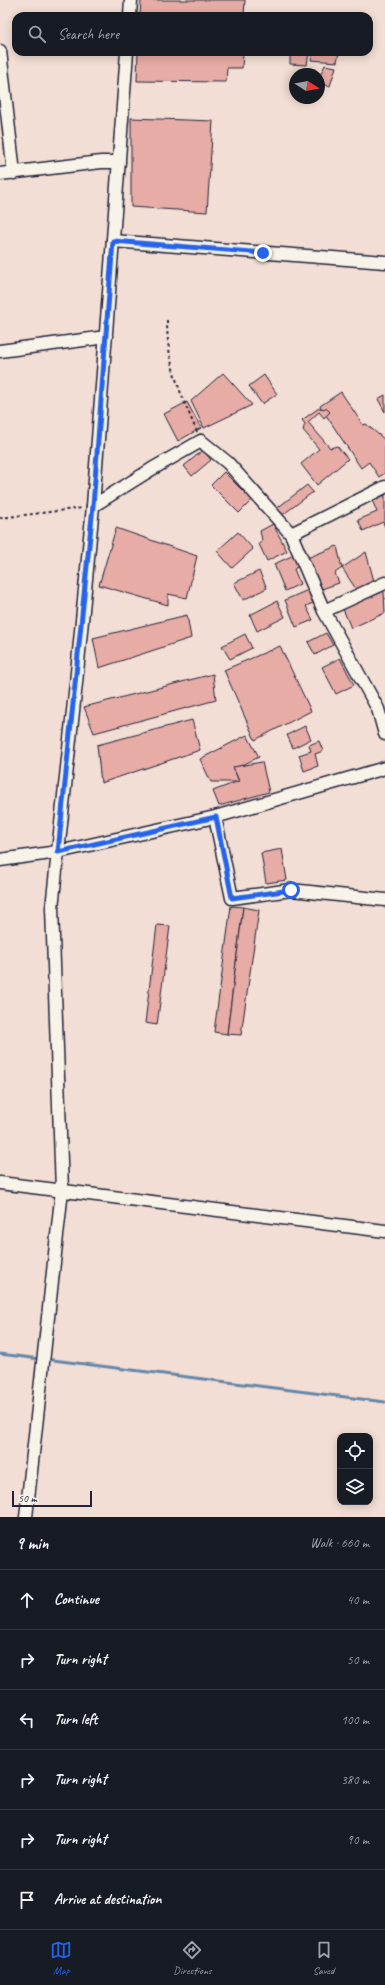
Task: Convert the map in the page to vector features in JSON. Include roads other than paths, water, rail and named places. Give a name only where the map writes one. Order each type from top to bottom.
[{"type":"street","points":[[130,12],[131,0]]},
{"type":"street","points":[[0,51],[14,173]]},
{"type":"street","points":[[26,1517],[62,1190],[52,908],[93,506],[127,56]]},
{"type":"street","points":[[0,174],[102,162],[119,162]]},
{"type":"street","points":[[113,241],[385,262]]},
{"type":"street","points":[[0,351],[106,337]]},
{"type":"street","points":[[93,506],[152,468],[201,441],[228,463],[291,534],[324,611],[378,709],[385,734]]},
{"type":"street","points":[[291,534],[385,486]]},
{"type":"street","points":[[324,611],[385,583]]},
{"type":"street","points":[[0,860],[58,852],[216,817],[385,768]]},
{"type":"street","points":[[216,817],[232,898],[291,890],[385,900]]},
{"type":"street","points":[[0,1182],[385,1231]]},
{"type":"waterway","points":[[0,1354],[40,1359]]},
{"type":"waterway","points":[[45,1359],[385,1402]]}]
